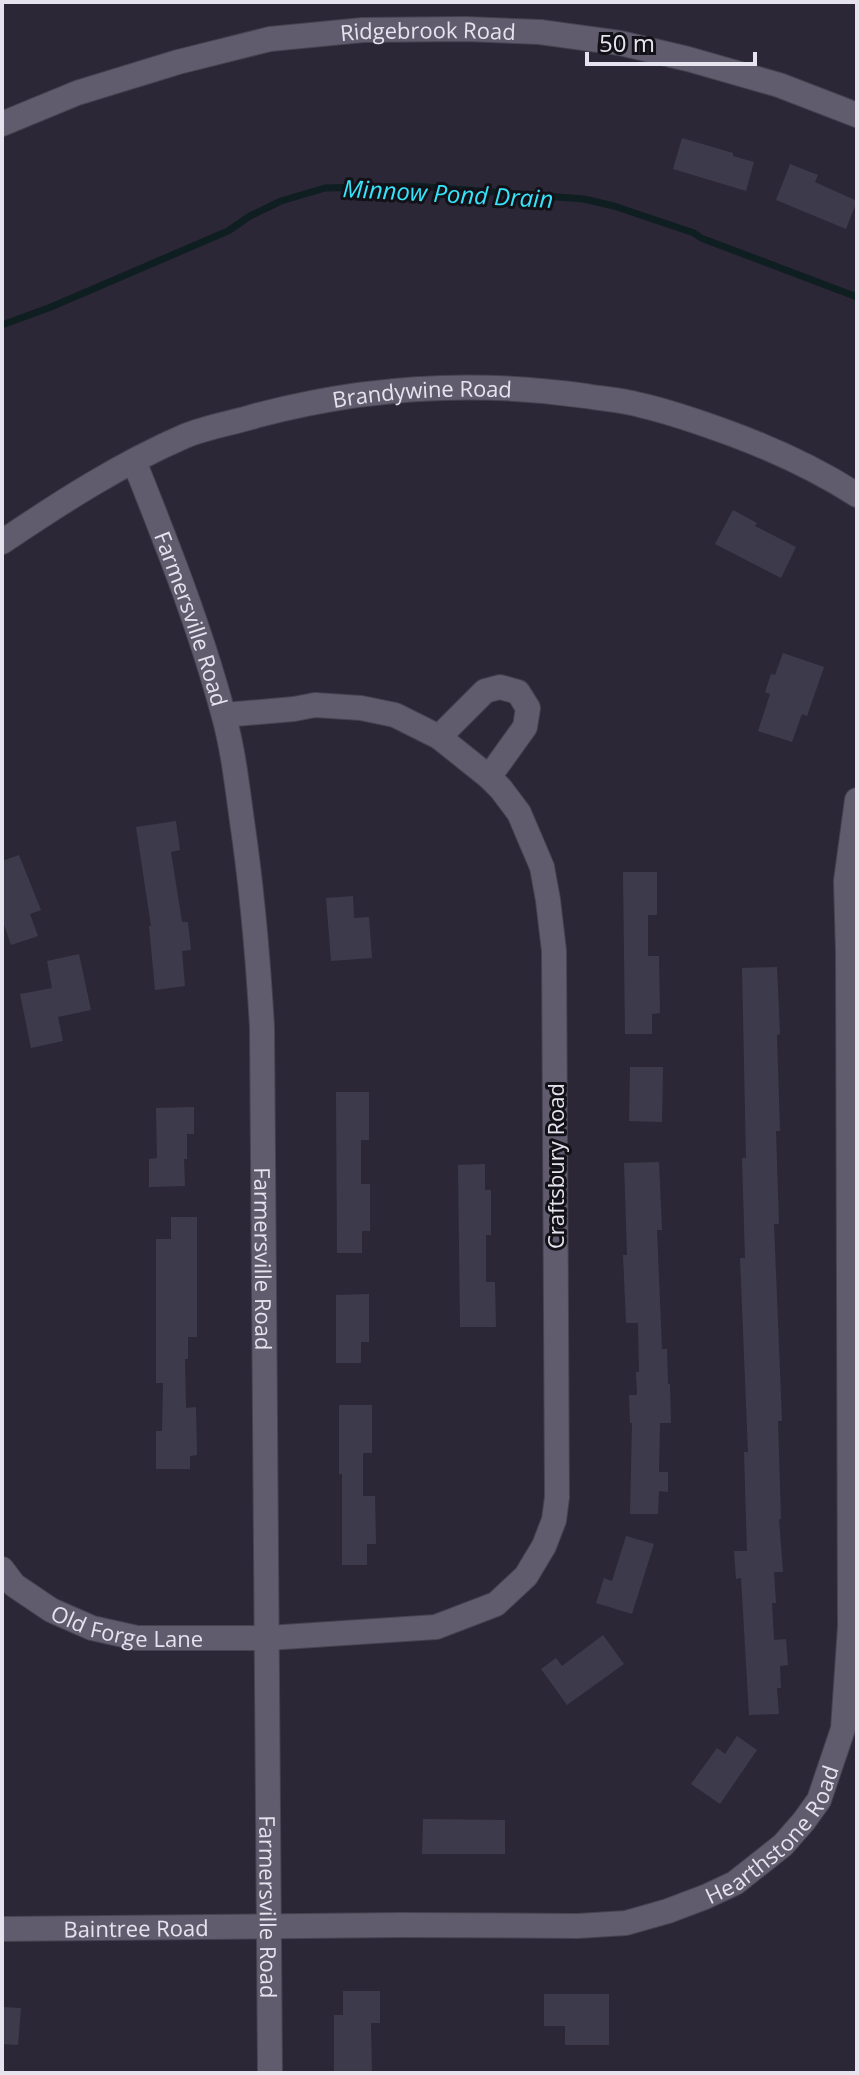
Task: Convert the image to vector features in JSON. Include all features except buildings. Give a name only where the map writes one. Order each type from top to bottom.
[{"type":"street","name":"Ridgebrook Road","points":[[2,124],[77,93],[255,42],[378,30],[465,29],[540,32],[620,43],[779,85],[857,115]]},
{"type":"street","name":"Brandywine Road","points":[[2,542],[64,500],[188,435],[332,399],[420,388],[492,387],[558,392],[638,404],[769,448],[857,495]]},
{"type":"street","name":"Farmersville Road","points":[[134,461],[176,565],[224,715],[251,883],[262,1027],[270,2073]]},
{"type":"street","points":[[439,737],[485,691],[500,687],[518,692],[528,708],[525,727],[489,777]]},
{"type":"street","name":"Craftsbury Road","points":[[224,715],[315,705],[361,708],[395,715],[439,737],[489,777],[519,813],[542,867],[554,951],[557,1481],[554,1520],[544,1546],[526,1576],[496,1604],[436,1627],[268,1638]]},
{"type":"street","name":"Hearthstone Road","points":[[270,1928],[626,1923],[693,1902],[735,1883],[783,1845],[819,1800],[843,1729],[850,1627],[846,881],[857,800]]},
{"type":"street","name":"Old Forge Lane","points":[[2,1569],[14,1585],[51,1610],[92,1628],[137,1638],[268,1638]]},
{"type":"street","name":"Baintree Road","points":[[2,1929],[270,1928]]},
{"type":"waterway","name":"Minnow Pond Drain","points":[[2,325],[228,231],[281,201],[325,188],[414,186],[584,199],[694,233],[857,297]]}]
